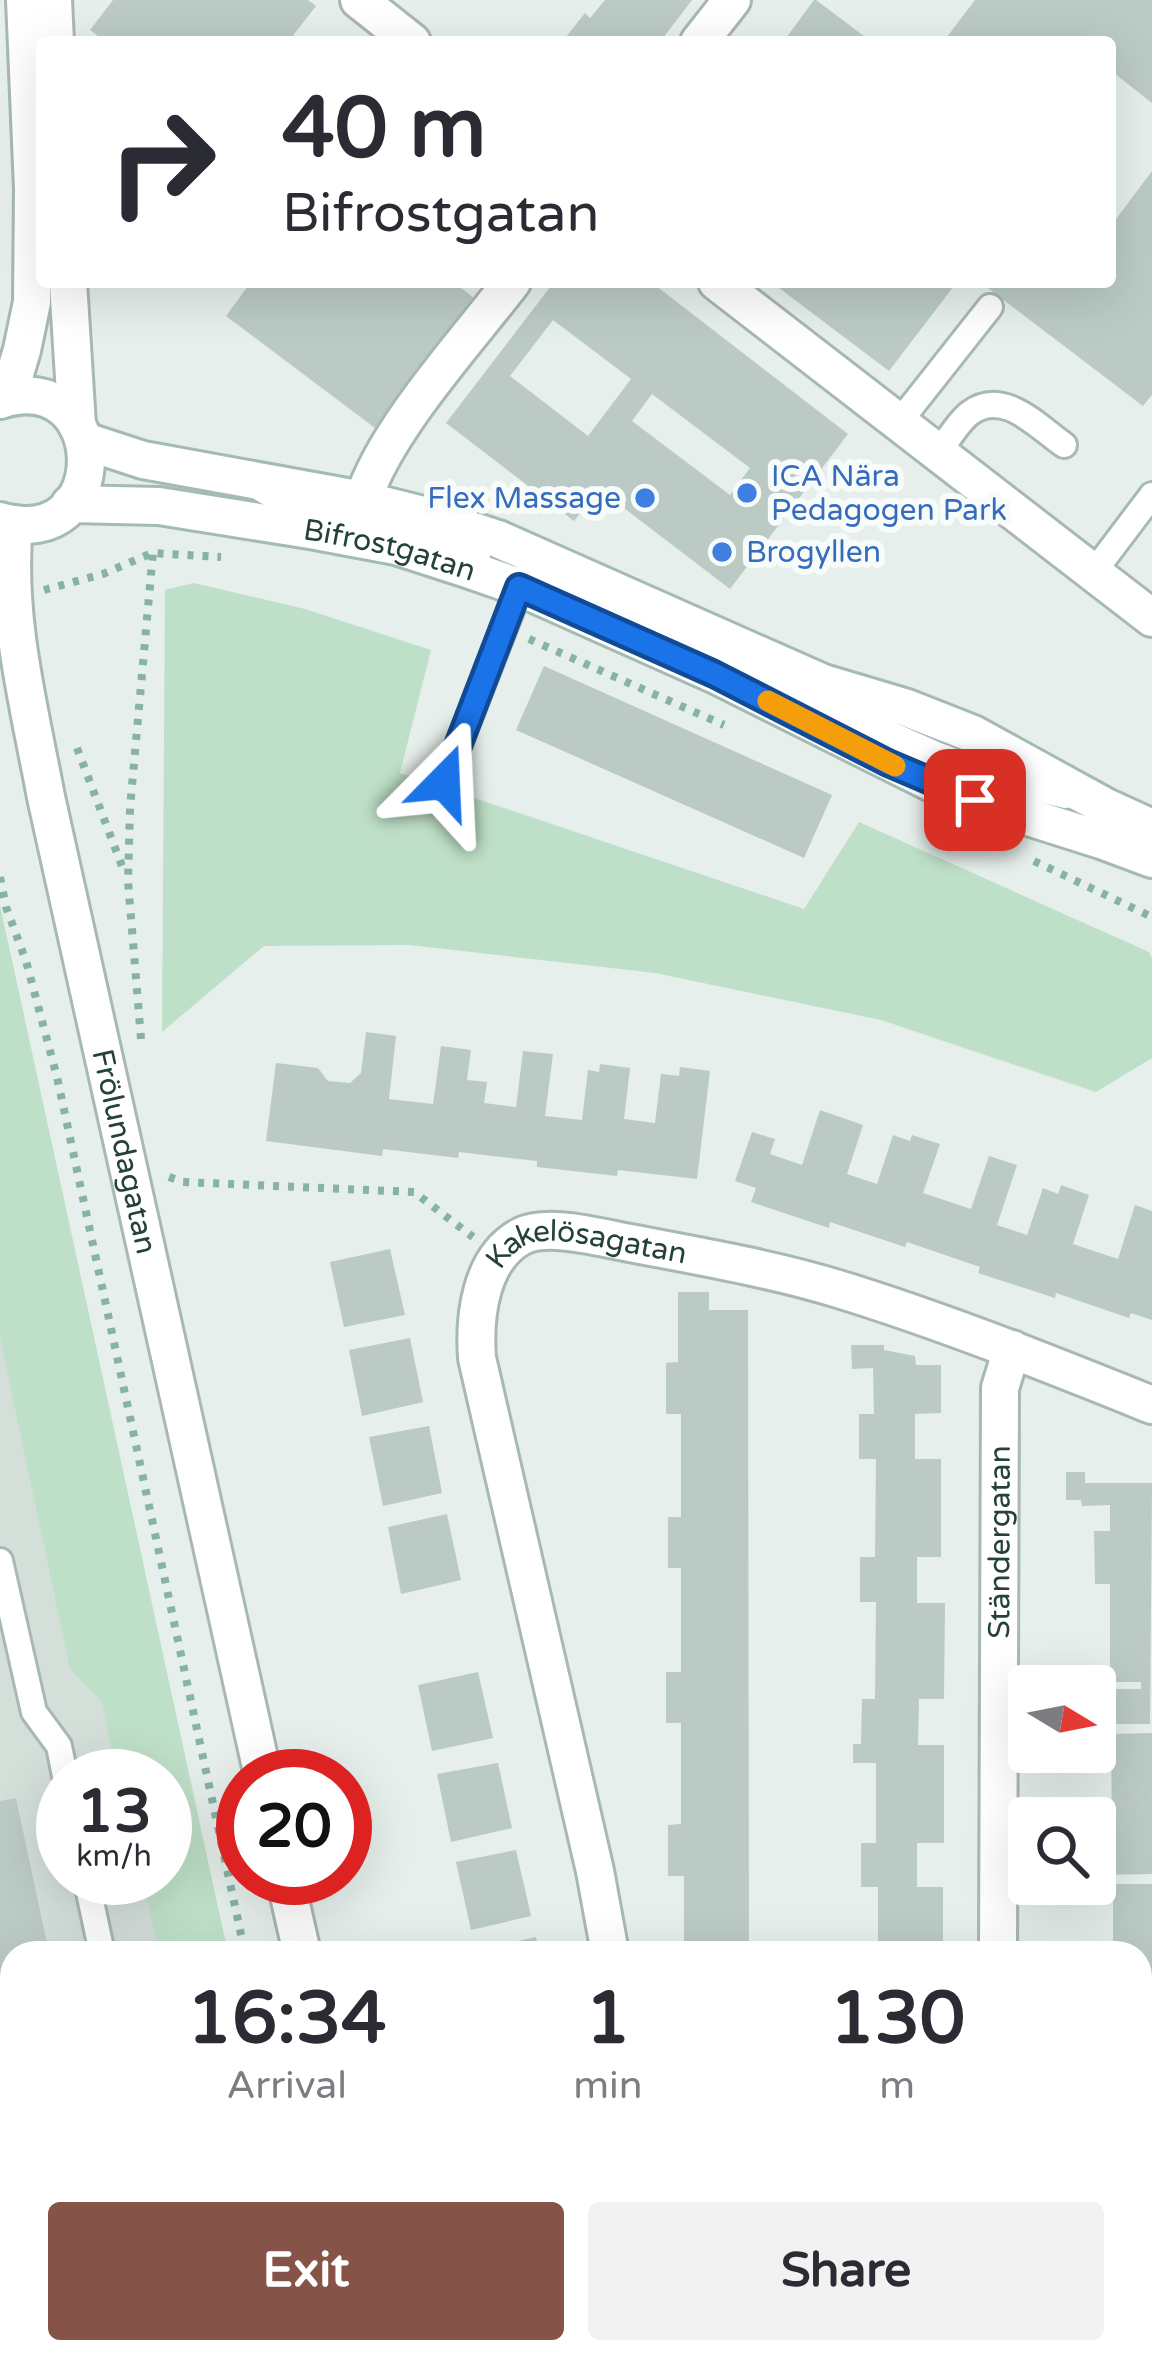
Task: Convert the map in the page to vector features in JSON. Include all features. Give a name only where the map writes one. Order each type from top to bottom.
[{"type":"street","points":[[4,398],[22,350],[32,284],[25,0]]},
{"type":"street","points":[[53,0],[55,36]]},
{"type":"street","points":[[359,0],[404,36]]},
{"type":"street","points":[[704,36],[732,0]]},
{"type":"street","points":[[69,288],[87,458],[86,475],[70,504]]},
{"type":"street","points":[[363,500],[392,441],[507,288]]},
{"type":"street","points":[[725,288],[1152,618]]},
{"type":"street","name":"Bifrostgatan","points":[[4,398],[20,395],[46,400],[58,406],[81,433],[143,460],[363,500],[498,539],[526,572],[714,674],[932,783],[1152,860]]},
{"type":"street","name":"Bifrostgatan","points":[[7,522],[45,521],[70,504],[159,506],[526,572],[973,734],[1152,828]]},
{"type":"street","name":"Frölundagatan","points":[[7,522],[16,644],[46,797],[257,1749]]},
{"type":"street","name":"Kakelösagatan","points":[[608,1941],[477,1358],[479,1302],[498,1257],[524,1235],[545,1231],[710,1258],[831,1287],[1012,1348],[1152,1405]]},
{"type":"street","name":"Ständergatan","points":[[998,1941],[1000,1388],[1012,1348]]},
{"type":"street","points":[[292,1905],[299,1941]]},
{"type":"lane","points":[[900,422],[990,307]]},
{"type":"lane","points":[[939,452],[969,414],[989,404],[1010,406],[1064,445]]},
{"type":"lane","points":[[246,479],[287,505],[435,539],[526,572],[444,782]]},
{"type":"lane","points":[[1093,573],[1152,495]]},
{"type":"lane","points":[[0,1561],[34,1712],[60,1749]]},
{"type":"lane","points":[[92,1905],[99,1941]]},
{"type":"path","points":[[11,594],[103,574],[152,553],[221,557]]},
{"type":"path","points":[[142,1056],[128,880],[152,553]]},
{"type":"path","points":[[50,589],[52,607]]},
{"type":"path","points":[[502,628],[742,733]]},
{"type":"path","points":[[76,745],[128,880]]},
{"type":"path","points":[[1018,854],[1152,917]]},
{"type":"path","points":[[0,877],[57,1077],[241,1941]]},
{"type":"path","points":[[164,1164],[169,1178],[183,1182],[414,1192],[498,1257]]},
{"type":"shaded area","points":[[0,1005],[173,1749],[36,1749],[36,1905],[192,1905],[192,1832],[217,1941],[0,1941]]},
{"type":"green space","points":[[194,583],[305,609],[431,650],[400,773],[804,909],[859,822],[1149,952],[1152,1058],[1096,1092],[881,1020],[655,973],[410,945],[264,946],[162,1032],[165,590]]},
{"type":"green space","points":[[0,905],[184,1749],[112,1749],[101,1701],[70,1669],[0,1338]]},
{"type":"green space","points":[[192,1788],[225,1941],[156,1941],[148,1905],[192,1905]]},
{"type":"building","points":[[113,0],[308,0],[316,6],[293,36],[98,36],[90,30]]},
{"type":"building","points":[[605,0],[692,0],[665,36],[567,36],[585,13],[590,18]]},
{"type":"building","points":[[816,0],[864,36],[787,36]]},
{"type":"building","points":[[975,0],[1152,0],[1152,103],[1116,75],[1116,36],[948,36]]},
{"type":"building","points":[[1152,171],[1152,395],[1143,406],[988,288],[1116,288],[1116,219]]},
{"type":"building","points":[[247,288],[461,288],[473,297],[375,428],[226,316]]},
{"type":"building","points":[[549,288],[659,288],[848,434],[730,589],[599,489],[574,521],[446,423]],"holes":[[[553,320],[631,379],[588,436],[510,376]],[[652,394],[750,468],[730,495],[632,421]]]},
{"type":"building","points":[[779,288],[952,288],[889,371]]},
{"type":"building","points":[[544,666],[832,795],[804,858],[516,730]]},
{"type":"building","points":[[366,1032],[396,1036],[389,1099],[433,1104],[441,1046],[471,1050],[467,1080],[487,1082],[484,1103],[516,1107],[523,1051],[553,1054],[545,1116],[582,1120],[588,1070],[599,1072],[600,1064],[630,1068],[624,1119],[655,1123],[661,1074],[679,1076],[680,1067],[710,1071],[697,1179],[537,1167],[537,1161],[459,1152],[458,1158],[383,1149],[382,1156],[266,1141],[276,1063],[318,1068],[328,1081],[350,1083],[361,1073]]},
{"type":"building","points":[[820,1110],[863,1125],[847,1174],[877,1184],[893,1135],[940,1144],[923,1193],[971,1209],[989,1156],[1017,1165],[997,1225],[1027,1235],[1043,1188],[1058,1194],[1061,1185],[1089,1195],[1073,1244],[1118,1259],[1135,1205],[1152,1211],[1152,1320],[1131,1313],[1129,1318],[1056,1293],[1055,1298],[978,1273],[980,1267],[907,1242],[905,1247],[830,1222],[829,1228],[751,1202],[756,1188],[735,1181],[752,1132],[775,1139],[770,1154],[802,1165]]},
{"type":"building","points":[[390,1249],[405,1315],[344,1327],[330,1262]]},
{"type":"building","points":[[678,1292],[709,1292],[709,1310],[748,1310],[749,1941],[684,1941],[684,1876],[668,1876],[668,1825],[681,1824],[681,1723],[666,1723],[666,1672],[681,1672],[681,1568],[668,1568],[668,1517],[681,1517],[681,1414],[666,1414],[666,1363],[678,1362]]},
{"type":"building","points":[[410,1338],[423,1402],[362,1416],[349,1350]]},
{"type":"building","points":[[851,1345],[884,1345],[884,1350],[915,1356],[916,1365],[941,1365],[941,1413],[915,1414],[915,1459],[941,1459],[941,1557],[917,1557],[917,1603],[945,1603],[944,1699],[919,1699],[918,1745],[944,1745],[944,1843],[917,1843],[917,1887],[943,1887],[943,1941],[878,1941],[878,1887],[861,1887],[861,1843],[876,1843],[876,1763],[853,1763],[853,1744],[861,1744],[862,1699],[875,1699],[876,1602],[860,1602],[860,1557],[875,1557],[876,1459],[859,1459],[859,1414],[874,1414],[873,1368],[852,1369]]},
{"type":"building","points":[[429,1426],[442,1493],[383,1506],[369,1437]]},
{"type":"building","points":[[1066,1472],[1085,1472],[1085,1483],[1152,1483],[1150,1724],[1116,1724],[1116,1689],[1141,1689],[1141,1682],[1116,1682],[1116,1665],[1110,1665],[1110,1584],[1095,1584],[1094,1531],[1110,1531],[1110,1505],[1082,1506],[1081,1500],[1066,1500]]},
{"type":"building","points":[[447,1514],[461,1580],[401,1594],[388,1527]]},
{"type":"building","points":[[478,1672],[493,1738],[432,1751],[418,1685]]},
{"type":"building","points":[[1152,1733],[1152,1874],[1116,1875],[1111,1773],[1116,1773],[1116,1734]]},
{"type":"building","points":[[498,1763],[512,1828],[451,1842],[437,1774]]},
{"type":"building","points":[[16,1798],[46,1941],[0,1941],[0,1801]]},
{"type":"building","points":[[516,1850],[531,1916],[471,1930],[456,1862]]},
{"type":"building","points":[[1116,1884],[1152,1884],[1152,1941],[1113,1941]]},
{"type":"slow traffic","points":[[768,701],[895,766]]},
{"type":"place","name":"ICA Nära Pedagogen Park","points":[[747,493]]},
{"type":"place","name":"Flex Massage","points":[[645,498]]},
{"type":"place","name":"Brogyllen","points":[[722,552]]},
{"type":"route","points":[[444,782],[519,587],[714,674],[888,763],[975,800]]}]
